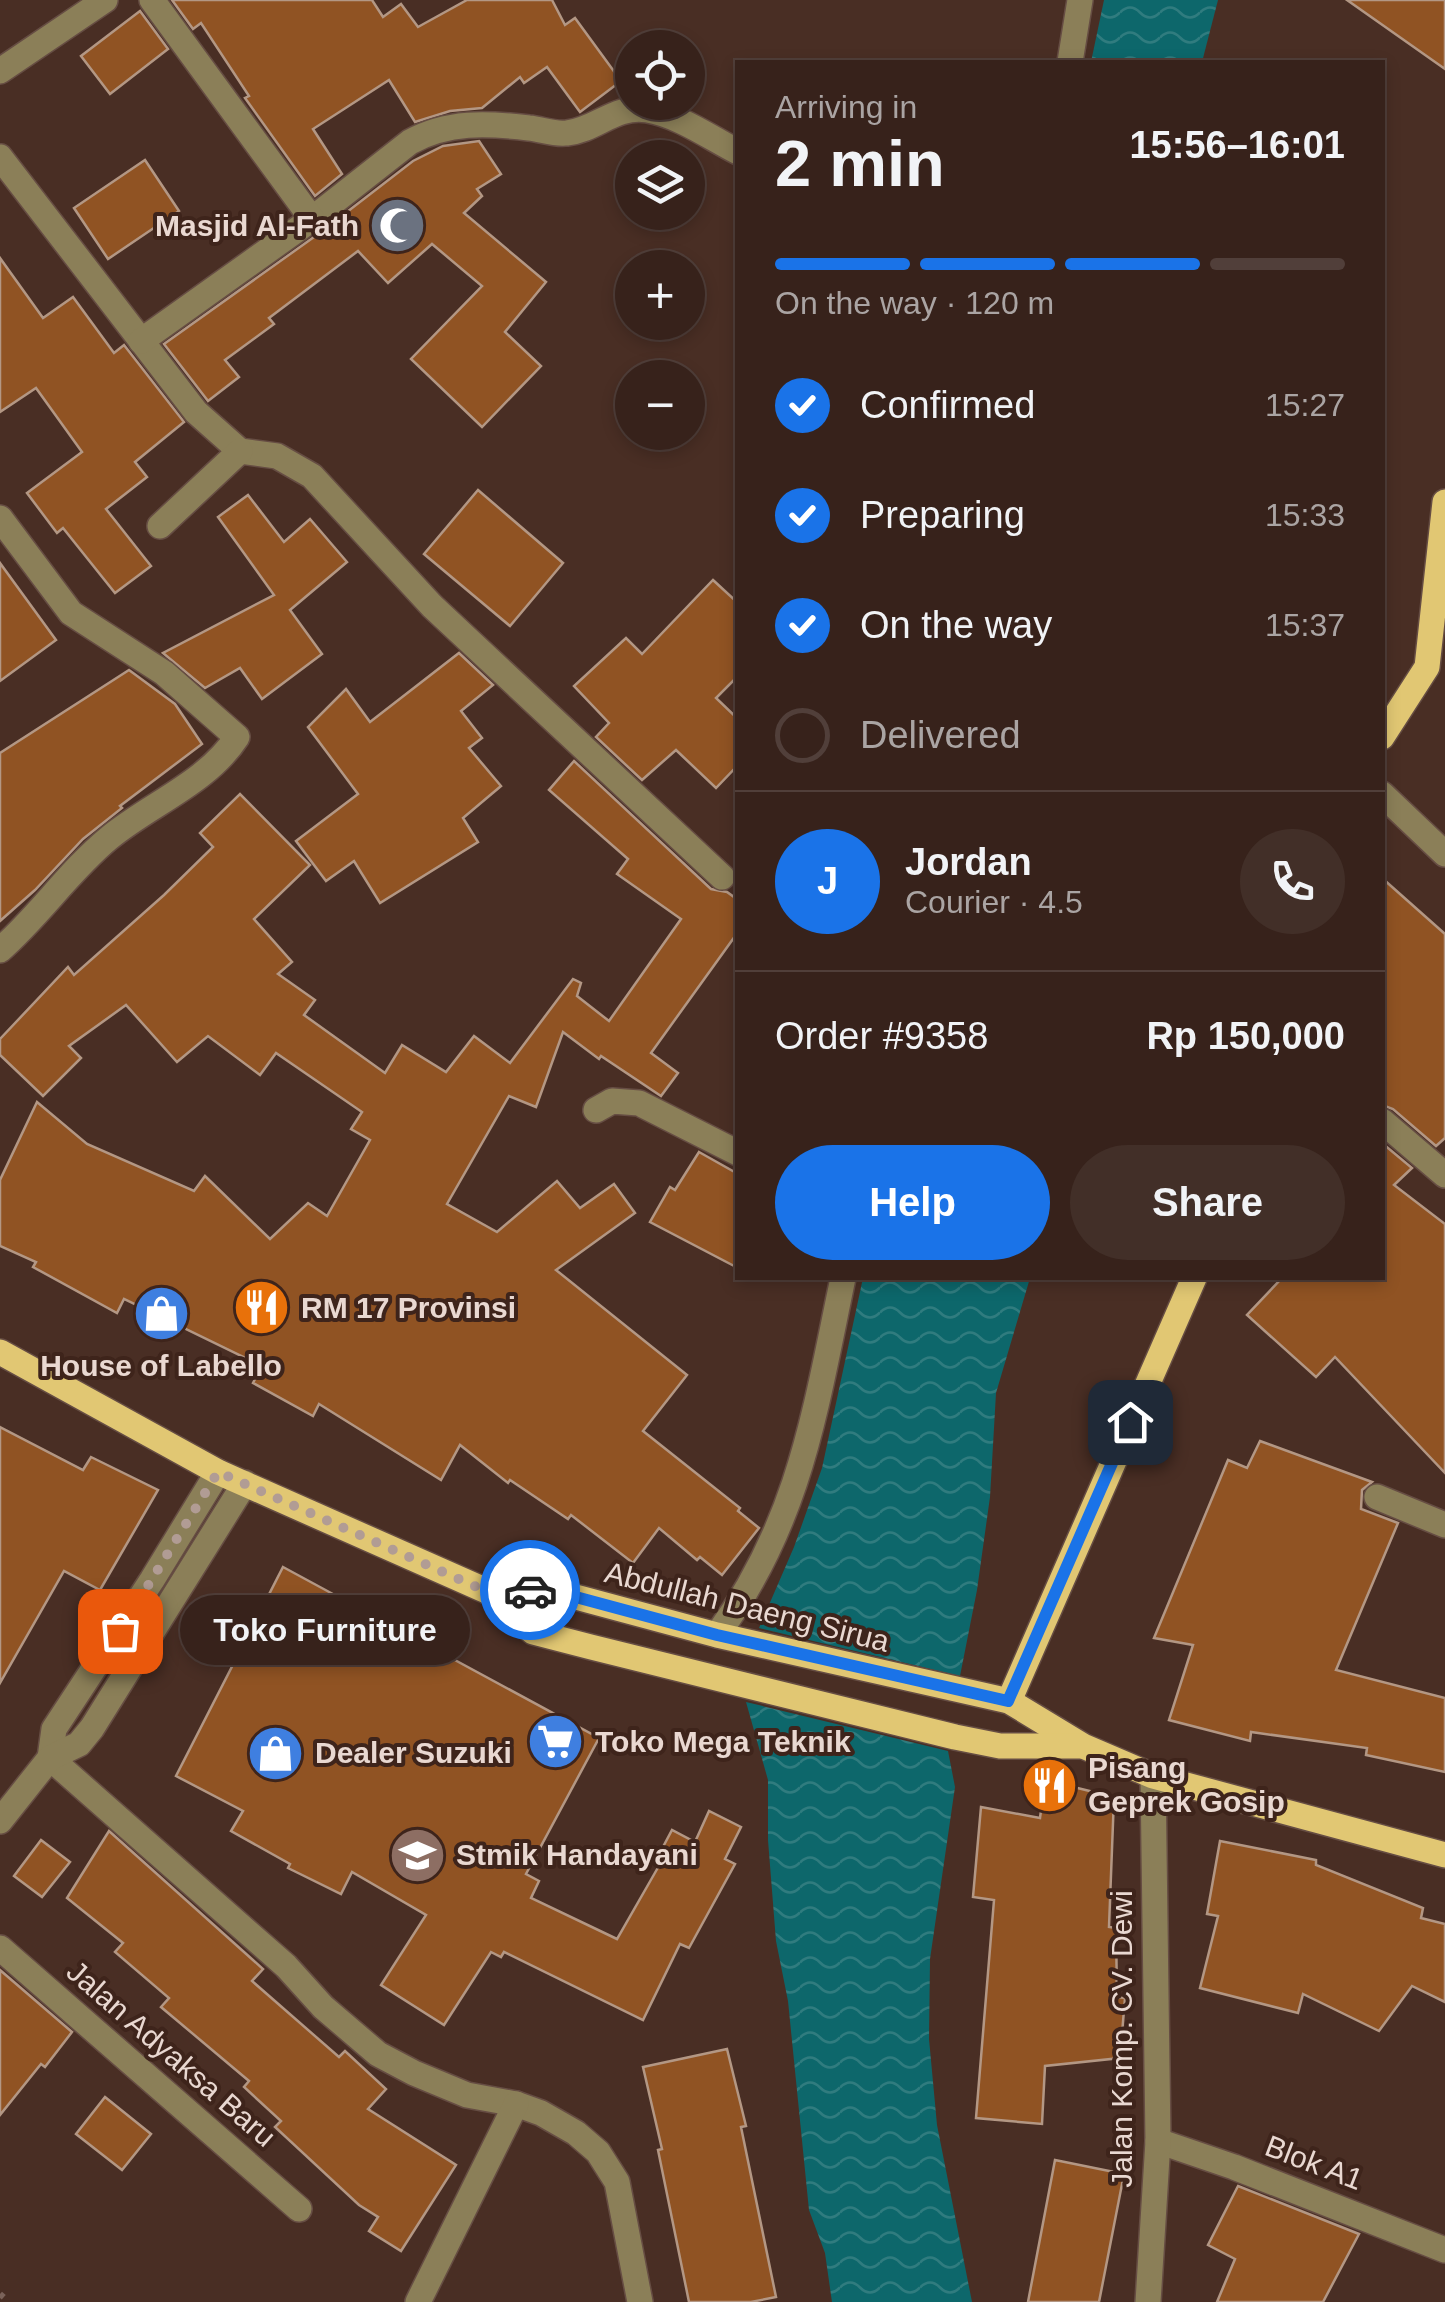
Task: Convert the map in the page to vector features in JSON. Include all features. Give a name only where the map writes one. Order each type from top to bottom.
[{"type":"main road","points":[[1385,732],[1412,690],[1436,675],[1445,502]]},
{"type":"main road","points":[[1008,1701],[1193,1280]]},
{"type":"main road","name":"Abdullah Daeng Sirua","points":[[0,1352],[218,1472],[488,1592],[546,1589],[717,1635],[1008,1701],[1083,1746],[1154,1776],[1445,1855]]},
{"type":"main road","points":[[488,1592],[533,1632],[610,1652],[1000,1746],[1083,1746]]},
{"type":"street","points":[[0,71],[105,0]]},
{"type":"street","points":[[152,0],[312,220]]},
{"type":"street","points":[[1070,60],[1080,0]]},
{"type":"street","points":[[141,341],[428,132],[463,124],[488,124],[566,134],[616,111],[645,110],[671,118],[735,150]]},
{"type":"street","points":[[0,157],[196,412],[240,451],[277,456],[312,476],[432,606],[722,877]]},
{"type":"street","points":[[160,526],[240,451]]},
{"type":"street","points":[[0,518],[71,613],[164,673],[237,737],[228,751],[169,798],[108,838],[0,950]]},
{"type":"street","points":[[1385,797],[1445,854]]},
{"type":"street","points":[[596,1110],[612,1101],[638,1103],[735,1152]]},
{"type":"street","points":[[1385,1124],[1445,1176]]},
{"type":"street","points":[[717,1635],[761,1568],[794,1489],[808,1448],[843,1280]]},
{"type":"street","points":[[50,1758],[54,1729],[218,1472]]},
{"type":"street","points":[[0,1821],[50,1758],[79,1744],[92,1728],[245,1484]]},
{"type":"street","points":[[1378,1497],[1445,1526]]},
{"type":"street","points":[[50,1758],[286,1966],[323,2007],[378,2054],[467,2095],[516,2104],[576,2133],[598,2152],[617,2182],[640,2302]]},
{"type":"street","name":"Jalan Komp. CV. Dewi","points":[[1148,2302],[1158,2141],[1154,1776]]},
{"type":"street","name":"Jalan Adyaksa Baru","points":[[0,1948],[298,2210]]},
{"type":"street","points":[[418,2302],[516,2104]]},
{"type":"street","name":"Blok A1","points":[[1158,2141],[1445,2250]]},
{"type":"path","points":[[0,2294],[10,2302]]},
{"type":"water","points":[[1104,0],[1218,0],[1203,60],[1091,60]]},
{"type":"water","points":[[863,1280],[1029,1280],[996,1393],[990,1497],[960,1676],[759,1628],[822,1468]]},
{"type":"water","points":[[746,1702],[948,1751],[955,1787],[930,1959],[929,2039],[937,2125],[972,2302],[832,2302],[825,2253],[809,2210],[788,2001],[776,1941],[768,1780]]},
{"type":"building","points":[[172,0],[372,0],[383,17],[401,4],[418,27],[467,0],[552,0],[565,25],[575,18],[615,73],[615,86],[580,112],[547,67],[524,83],[520,77],[482,108],[450,111],[415,122],[389,80],[313,129],[342,174],[315,196],[245,98],[249,96],[201,23],[193,29]]},
{"type":"building","points":[[1347,0],[1445,0],[1445,69]]},
{"type":"building","points":[[140,11],[168,49],[110,94],[81,56]]},
{"type":"building","points":[[479,141],[501,174],[477,189],[482,196],[464,213],[546,282],[505,332],[541,366],[482,427],[411,359],[482,286],[432,244],[388,283],[358,251],[269,318],[274,324],[225,360],[239,377],[208,401],[164,344],[413,161],[443,146]]},
{"type":"building","points":[[145,160],[179,211],[108,259],[74,208]]},
{"type":"building","points":[[0,258],[43,318],[73,297],[114,353],[124,345],[184,422],[135,462],[147,477],[106,509],[151,566],[115,593],[63,528],[57,533],[27,493],[82,452],[36,388],[0,412]]},
{"type":"building","points":[[478,490],[563,563],[510,626],[424,554]]},
{"type":"building","points":[[248,495],[284,542],[310,519],[347,562],[290,610],[322,654],[262,699],[240,668],[205,688],[163,653],[274,595],[218,517]]},
{"type":"building","points":[[0,563],[56,640],[0,681]]},
{"type":"building","points":[[713,580],[735,600],[735,679],[716,698],[735,716],[735,768],[716,788],[676,750],[642,780],[596,737],[609,723],[574,686],[626,638],[642,654]]},
{"type":"building","points":[[459,653],[493,685],[461,711],[482,738],[469,748],[501,786],[463,818],[478,842],[380,903],[354,861],[326,881],[296,841],[358,794],[308,727],[346,689],[370,722]]},
{"type":"building","points":[[129,670],[175,704],[202,744],[120,806],[0,921],[0,753]]},
{"type":"building","points":[[574,761],[711,889],[735,898],[735,936],[651,1053],[678,1073],[661,1096],[563,1032],[536,1107],[509,1096],[447,1204],[497,1232],[557,1181],[580,1208],[614,1184],[635,1213],[556,1270],[687,1375],[643,1431],[740,1508],[738,1511],[759,1528],[722,1575],[659,1528],[633,1563],[571,1515],[568,1519],[510,1480],[508,1483],[460,1445],[441,1480],[319,1404],[313,1416],[253,1383],[262,1366],[124,1299],[117,1313],[33,1267],[36,1262],[0,1246],[0,1180],[37,1102],[87,1144],[194,1191],[205,1176],[270,1239],[308,1203],[327,1216],[370,1140],[351,1129],[362,1112],[276,1053],[260,1075],[208,1036],[177,1062],[126,1005],[69,1046],[81,1058],[43,1096],[0,1055],[0,1039],[68,967],[74,975],[213,847],[200,833],[240,794],[310,865],[254,919],[292,962],[278,974],[315,1000],[304,1015],[385,1073],[402,1045],[446,1072],[474,1036],[510,1063],[573,979],[581,983],[577,996],[609,1021],[681,919],[617,874],[628,859],[549,790]]},
{"type":"building","points":[[1385,881],[1445,934],[1445,1138],[1436,1146],[1385,1106]]},
{"type":"building","points":[[1385,1146],[1412,1168],[1394,1185],[1445,1224],[1445,1473],[1335,1357],[1316,1377],[1247,1315],[1280,1280],[1385,1280]]},
{"type":"building","points":[[699,1152],[735,1172],[735,1266],[650,1222],[670,1187],[675,1190]]},
{"type":"building","points":[[0,1427],[83,1470],[91,1457],[158,1490],[100,1590],[64,1571],[0,1683]]},
{"type":"building","points":[[1260,1441],[1372,1482],[1362,1490],[1361,1509],[1398,1523],[1336,1670],[1445,1698],[1445,1772],[1366,1755],[1367,1748],[1251,1732],[1250,1741],[1169,1720],[1193,1645],[1154,1638],[1228,1460],[1247,1468]]},
{"type":"building","points":[[283,1567],[599,1738],[526,1874],[539,1881],[531,1898],[617,1939],[660,1864],[655,1862],[672,1830],[695,1842],[709,1811],[741,1827],[725,1859],[735,1864],[689,1948],[680,1944],[643,2020],[504,1952],[501,1957],[491,1952],[444,2025],[381,1985],[426,1915],[352,1872],[341,1894],[288,1868],[290,1864],[231,1831],[243,1811],[176,1776]]},
{"type":"building","points":[[1045,1780],[1114,1797],[1109,1927],[1116,1928],[1117,1997],[1125,1998],[1120,2058],[1045,2066],[1042,2124],[976,2118],[994,1900],[973,1897],[981,1807],[1040,1818]]},
{"type":"building","points":[[109,1831],[263,1969],[252,1981],[339,2057],[345,2051],[386,2089],[368,2109],[456,2165],[401,2251],[369,2231],[378,2217],[359,2205],[275,2127],[281,2121],[244,2087],[249,2081],[161,2007],[169,1998],[115,1952],[123,1943],[67,1898]]},
{"type":"building","points":[[41,1840],[70,1862],[42,1897],[14,1876]]},
{"type":"building","points":[[1220,1841],[1316,1860],[1316,1865],[1423,1908],[1421,1918],[1445,1924],[1445,2002],[1412,1986],[1379,2031],[1303,1994],[1298,2013],[1200,1988],[1218,1916],[1207,1914]]},
{"type":"building","points":[[0,1970],[72,2032],[0,2115]]},
{"type":"building","points":[[727,2049],[746,2126],[741,2127],[776,2297],[751,2302],[689,2302],[643,2067]]},
{"type":"building","points":[[105,2097],[151,2134],[122,2170],[76,2134]]},
{"type":"building","points":[[1055,2160],[1124,2174],[1099,2302],[1028,2302]]},
{"type":"building","points":[[1238,2186],[1359,2234],[1323,2302],[1217,2302],[1235,2259],[1208,2245]]},
{"type":"way so far","points":[[120,1631],[218,1472],[488,1592],[530,1590]]},
{"type":"place","name":"Masjid Al-Fath","points":[[398,226]]},
{"type":"place","name":"RM 17 Provinsi","points":[[262,1308]]},
{"type":"place","name":"House of Labello","points":[[161,1314]]},
{"type":"place","name":"Toko Furniture","points":[[120,1631]]},
{"type":"place","name":"Toko Mega Teknik","points":[[556,1742]]},
{"type":"place","name":"Dealer Suzuki","points":[[276,1753]]},
{"type":"place","name":"Pisang Geprek Gosip","points":[[1049,1785]]},
{"type":"place","name":"Stmik Handayani","points":[[417,1855]]},
{"type":"route","points":[[530,1590],[546,1589],[717,1635],[1008,1701],[1130,1422]]}]
